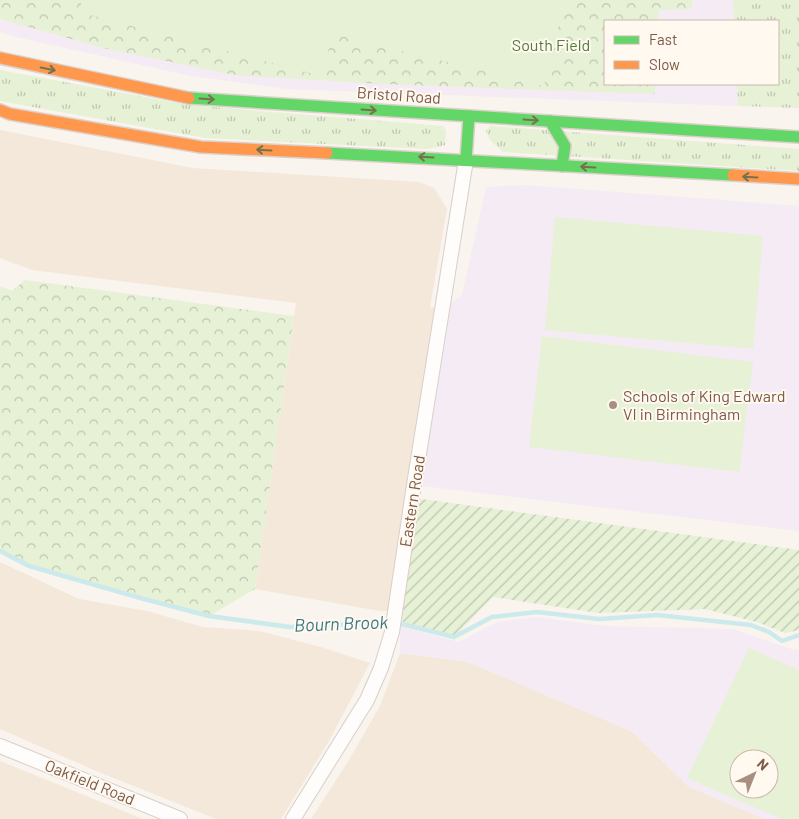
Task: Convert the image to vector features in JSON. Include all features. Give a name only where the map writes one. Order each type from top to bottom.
[{"type":"highway","name":"Bristol Road","points":[[0,58],[194,98],[799,137]]},
{"type":"highway","points":[[0,110],[20,116],[201,147],[799,179]]},
{"type":"highway","points":[[466,160],[469,116]]},
{"type":"highway","points":[[550,121],[565,146],[562,166]]},
{"type":"street","name":"Eastern Road","points":[[294,819],[367,700],[381,668],[392,632],[466,160]]},
{"type":"street","name":"Oakfield Road","points":[[0,746],[180,819]]},
{"type":"shaded area","name":"South Field","points":[[0,0],[733,0],[734,20],[604,20],[604,85],[737,85],[738,106],[288,89],[191,76],[0,32]]},
{"type":"shaded area","points":[[0,130],[193,168],[419,182],[434,188],[447,209],[430,307],[443,309],[396,611],[380,611],[255,589],[296,303],[32,270],[0,258]]},
{"type":"shaded area","name":"Schools of King Edward VI in Birmingham","points":[[525,185],[799,206],[799,531],[414,485],[443,309],[462,295],[486,187]]},
{"type":"shaded area","points":[[0,562],[79,599],[147,611],[203,627],[259,631],[321,647],[370,663],[329,741],[281,819],[216,819],[94,770],[0,729]]},
{"type":"shaded area","points":[[537,617],[605,626],[733,629],[799,650],[799,819],[765,819],[689,787],[631,731],[468,662],[400,653],[400,626],[459,642],[497,622]]},
{"type":"shaded area","points":[[400,653],[468,662],[631,731],[689,787],[765,819],[311,819],[349,760],[380,706]]},
{"type":"shaded area","points":[[0,761],[143,819],[0,819]]},
{"type":"green space","name":"South Field","points":[[0,0],[692,0],[692,9],[659,10],[658,20],[604,20],[604,85],[655,85],[655,94],[381,84],[234,75],[103,48],[0,19]]},
{"type":"green space","points":[[82,0],[565,0],[544,86],[333,34],[321,76],[79,12]]},
{"type":"green space","points":[[733,0],[799,0],[799,108],[738,106],[737,85],[779,85],[779,20],[734,20]]},
{"type":"green space","points":[[0,70],[188,105],[443,126],[446,131],[445,145],[428,149],[205,138],[0,101]]},
{"type":"green space","points":[[490,126],[799,149],[799,171],[503,152],[490,140],[486,131]]},
{"type":"green space","points":[[555,217],[763,236],[753,349],[545,330]]},
{"type":"green space","points":[[25,280],[294,316],[255,589],[209,616],[29,566],[0,551],[0,286],[12,291]]},
{"type":"green space","points":[[542,336],[753,362],[739,472],[529,447]]},
{"type":"green space","points":[[414,498],[799,550],[799,630],[785,633],[757,622],[705,609],[598,613],[493,597],[454,637],[403,622],[401,616]]},
{"type":"green space","points":[[749,648],[799,670],[799,819],[782,819],[736,799],[779,799],[779,749],[729,749],[729,796],[687,778]]},
{"type":"waterway","name":"Bourn Brook","points":[[0,551],[29,566],[144,599],[209,616],[290,627],[394,622],[454,637],[492,617],[537,612],[599,619],[657,615],[751,625],[769,632],[782,641],[799,635]]},
{"type":"traffic: fast","points":[[189,98],[799,137]]},
{"type":"traffic: fast","points":[[466,160],[469,116]]},
{"type":"traffic: fast","points":[[550,121],[565,146],[562,166]]},
{"type":"traffic: fast","points":[[327,153],[733,175]]},
{"type":"traffic: slow","points":[[0,58],[189,98]]},
{"type":"traffic: slow","points":[[0,110],[10,114],[201,147],[327,153]]},
{"type":"traffic: slow","points":[[733,175],[799,179]]},
{"type":"place","name":"Schools of King Edward VI in Birmingham","points":[[613,405]]}]
